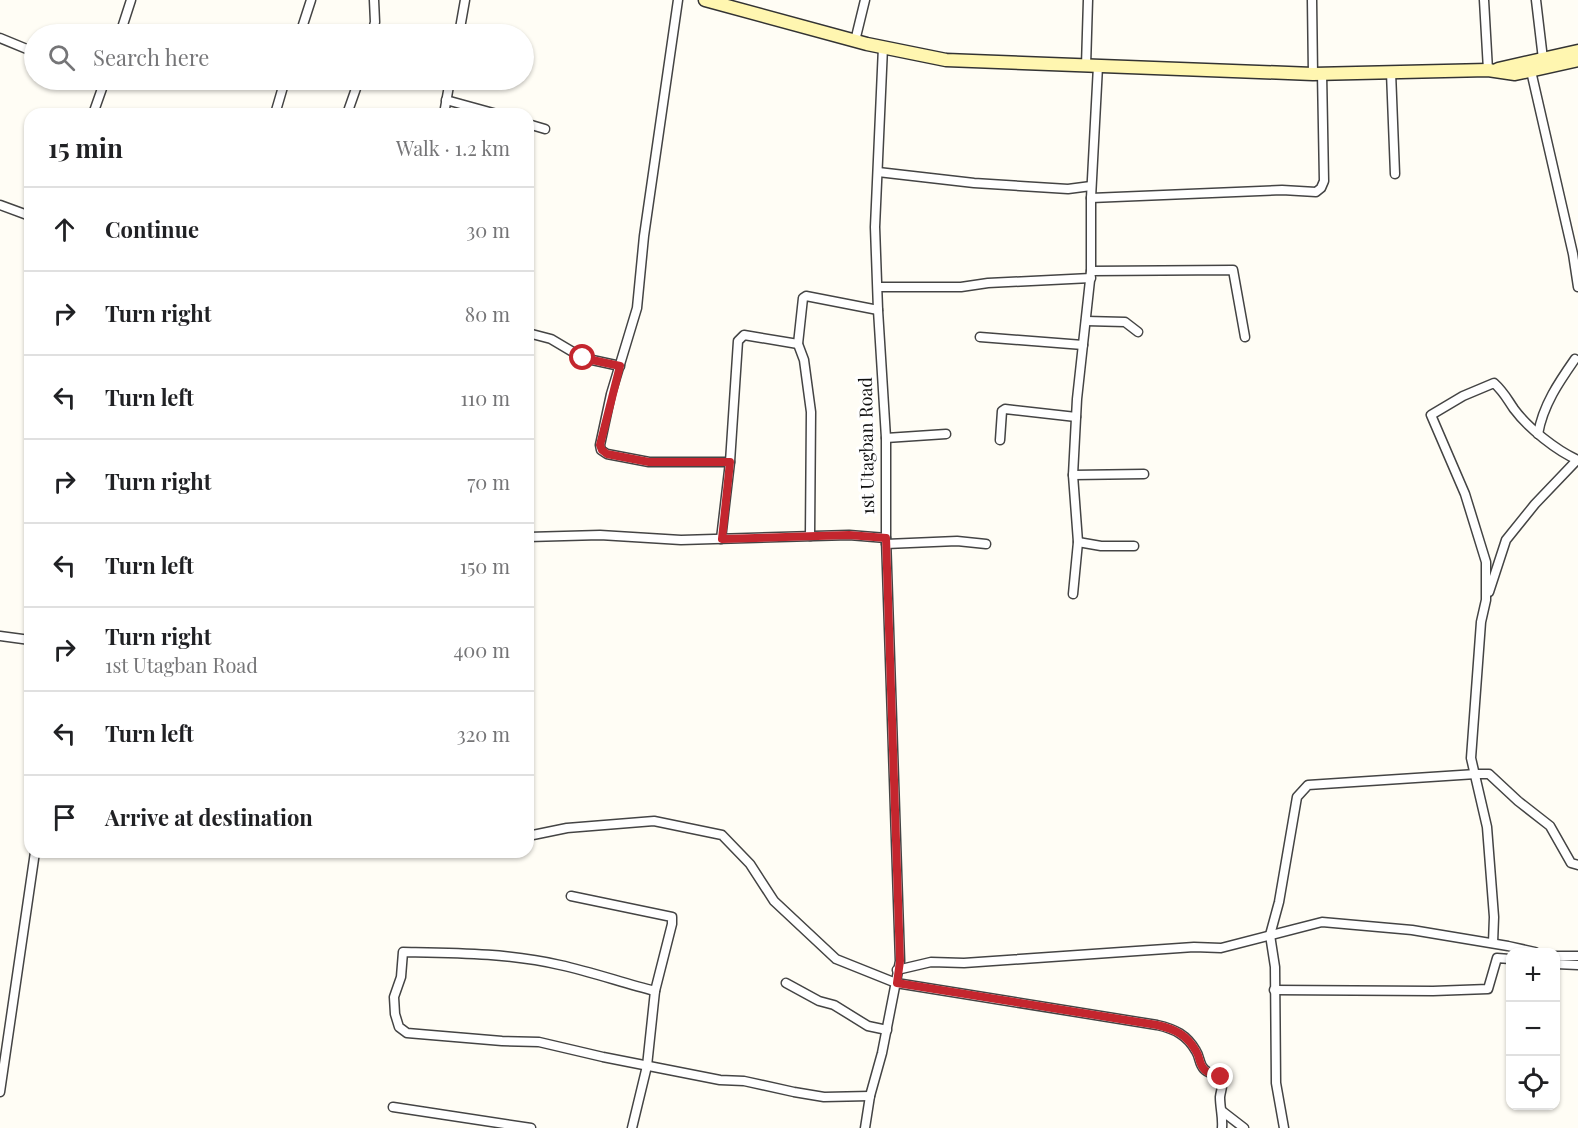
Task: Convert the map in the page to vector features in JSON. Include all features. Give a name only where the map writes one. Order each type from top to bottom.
[{"type":"main road","points":[[705,0],[855,41],[946,60],[1318,74],[1491,70],[1515,74],[1578,60]]},
{"type":"main road","points":[[1491,70],[1578,51]]},
{"type":"street","points":[[123,24],[131,0]]},
{"type":"street","points":[[303,24],[310,0]]},
{"type":"street","points":[[374,0],[374,24]]},
{"type":"street","points":[[461,24],[465,0]]},
{"type":"street","points":[[678,0],[644,236],[637,308],[600,445],[607,454],[649,462],[730,462]]},
{"type":"street","points":[[855,41],[866,0]]},
{"type":"street","points":[[1073,594],[1078,542],[1073,475],[1076,417],[1091,274],[1092,66],[1088,0]]},
{"type":"street","points":[[1090,198],[1282,190],[1316,192],[1321,188],[1324,181],[1312,0]]},
{"type":"street","points":[[1484,0],[1491,70]]},
{"type":"street","points":[[1536,0],[1543,59]]},
{"type":"street","points":[[0,38],[24,48]]},
{"type":"street","name":"1st Utagban Road","points":[[865,1128],[900,961],[886,541],[886,438],[875,227],[883,47]]},
{"type":"street","points":[[1531,71],[1573,254],[1578,287]]},
{"type":"street","points":[[1391,72],[1395,174]]},
{"type":"street","points":[[95,108],[100,90]]},
{"type":"street","points":[[277,108],[282,90]]},
{"type":"street","points":[[349,108],[355,90]]},
{"type":"street","points":[[445,108],[448,90]]},
{"type":"street","points":[[446,100],[475,108]]},
{"type":"street","points":[[534,126],[545,129]]},
{"type":"street","points":[[878,172],[974,183],[1068,189],[1091,186]]},
{"type":"street","points":[[0,205],[24,214]]},
{"type":"street","points":[[879,287],[962,287],[1091,274],[1233,270],[1245,337]]},
{"type":"street","points":[[810,536],[811,412],[804,360],[798,344],[803,298],[806,296],[878,310]]},
{"type":"street","points":[[1086,321],[1125,322],[1138,332]]},
{"type":"street","points":[[534,334],[552,339],[583,358],[620,366]]},
{"type":"street","points":[[722,539],[738,341],[744,335],[798,344]]},
{"type":"street","points":[[980,336],[1083,345]]},
{"type":"street","points":[[1538,434],[1541,416],[1558,383],[1575,358]]},
{"type":"street","points":[[1486,600],[1486,562],[1465,494],[1431,415],[1463,396],[1494,383],[1538,434],[1577,460],[1534,504],[1506,540],[1481,622],[1471,758],[1487,827],[1494,917],[1493,943]]},
{"type":"street","points":[[1000,440],[1002,411],[1005,409],[1076,417]]},
{"type":"street","points":[[886,438],[946,434]]},
{"type":"street","points":[[1073,475],[1144,474]]},
{"type":"street","points":[[534,537],[600,535],[681,540],[849,535],[886,541],[957,541],[986,544]]},
{"type":"street","points":[[1078,542],[1101,546],[1134,546]]},
{"type":"street","points":[[0,636],[24,639]]},
{"type":"street","points":[[1284,1128],[1276,1083],[1275,967],[1270,935],[1279,902],[1297,797],[1308,785],[1489,774],[1518,801],[1550,825],[1571,863],[1578,865]]},
{"type":"street","points":[[534,835],[567,828],[654,820],[722,835],[750,864],[774,901],[836,959],[897,983],[1176,1030],[1188,1039],[1198,1053],[1200,1064],[1206,1072],[1221,1077],[1223,1084],[1220,1098],[1221,1128]]},
{"type":"street","points":[[0,1092],[34,858]]},
{"type":"street","points":[[571,896],[672,917],[655,991],[647,1066],[632,1128]]},
{"type":"street","points":[[897,970],[931,962],[964,963],[1194,947],[1221,948],[1322,922],[1412,930],[1516,948]]},
{"type":"street","points":[[655,991],[561,965],[530,959],[460,952],[403,952],[401,977],[394,997],[395,1014],[399,1027],[407,1033],[539,1042],[647,1066],[720,1080],[744,1081],[824,1097],[870,1096]]},
{"type":"street","points":[[1560,956],[1578,956]]},
{"type":"street","points":[[1274,990],[1488,989],[1497,958],[1506,959]]},
{"type":"street","points":[[1560,964],[1578,965]]},
{"type":"street","points":[[786,983],[819,1001],[834,1005],[868,1026],[887,1030]]},
{"type":"street","points":[[393,1107],[531,1128]]},
{"type":"street","points":[[1222,1111],[1244,1128]]},
{"type":"route","points":[[583,358],[620,366],[611,394],[600,445],[607,454],[649,462],[708,464],[730,462],[722,539],[849,535],[886,538],[900,961],[897,983],[1176,1030],[1188,1039],[1198,1053],[1200,1064],[1206,1072],[1221,1077]]}]
